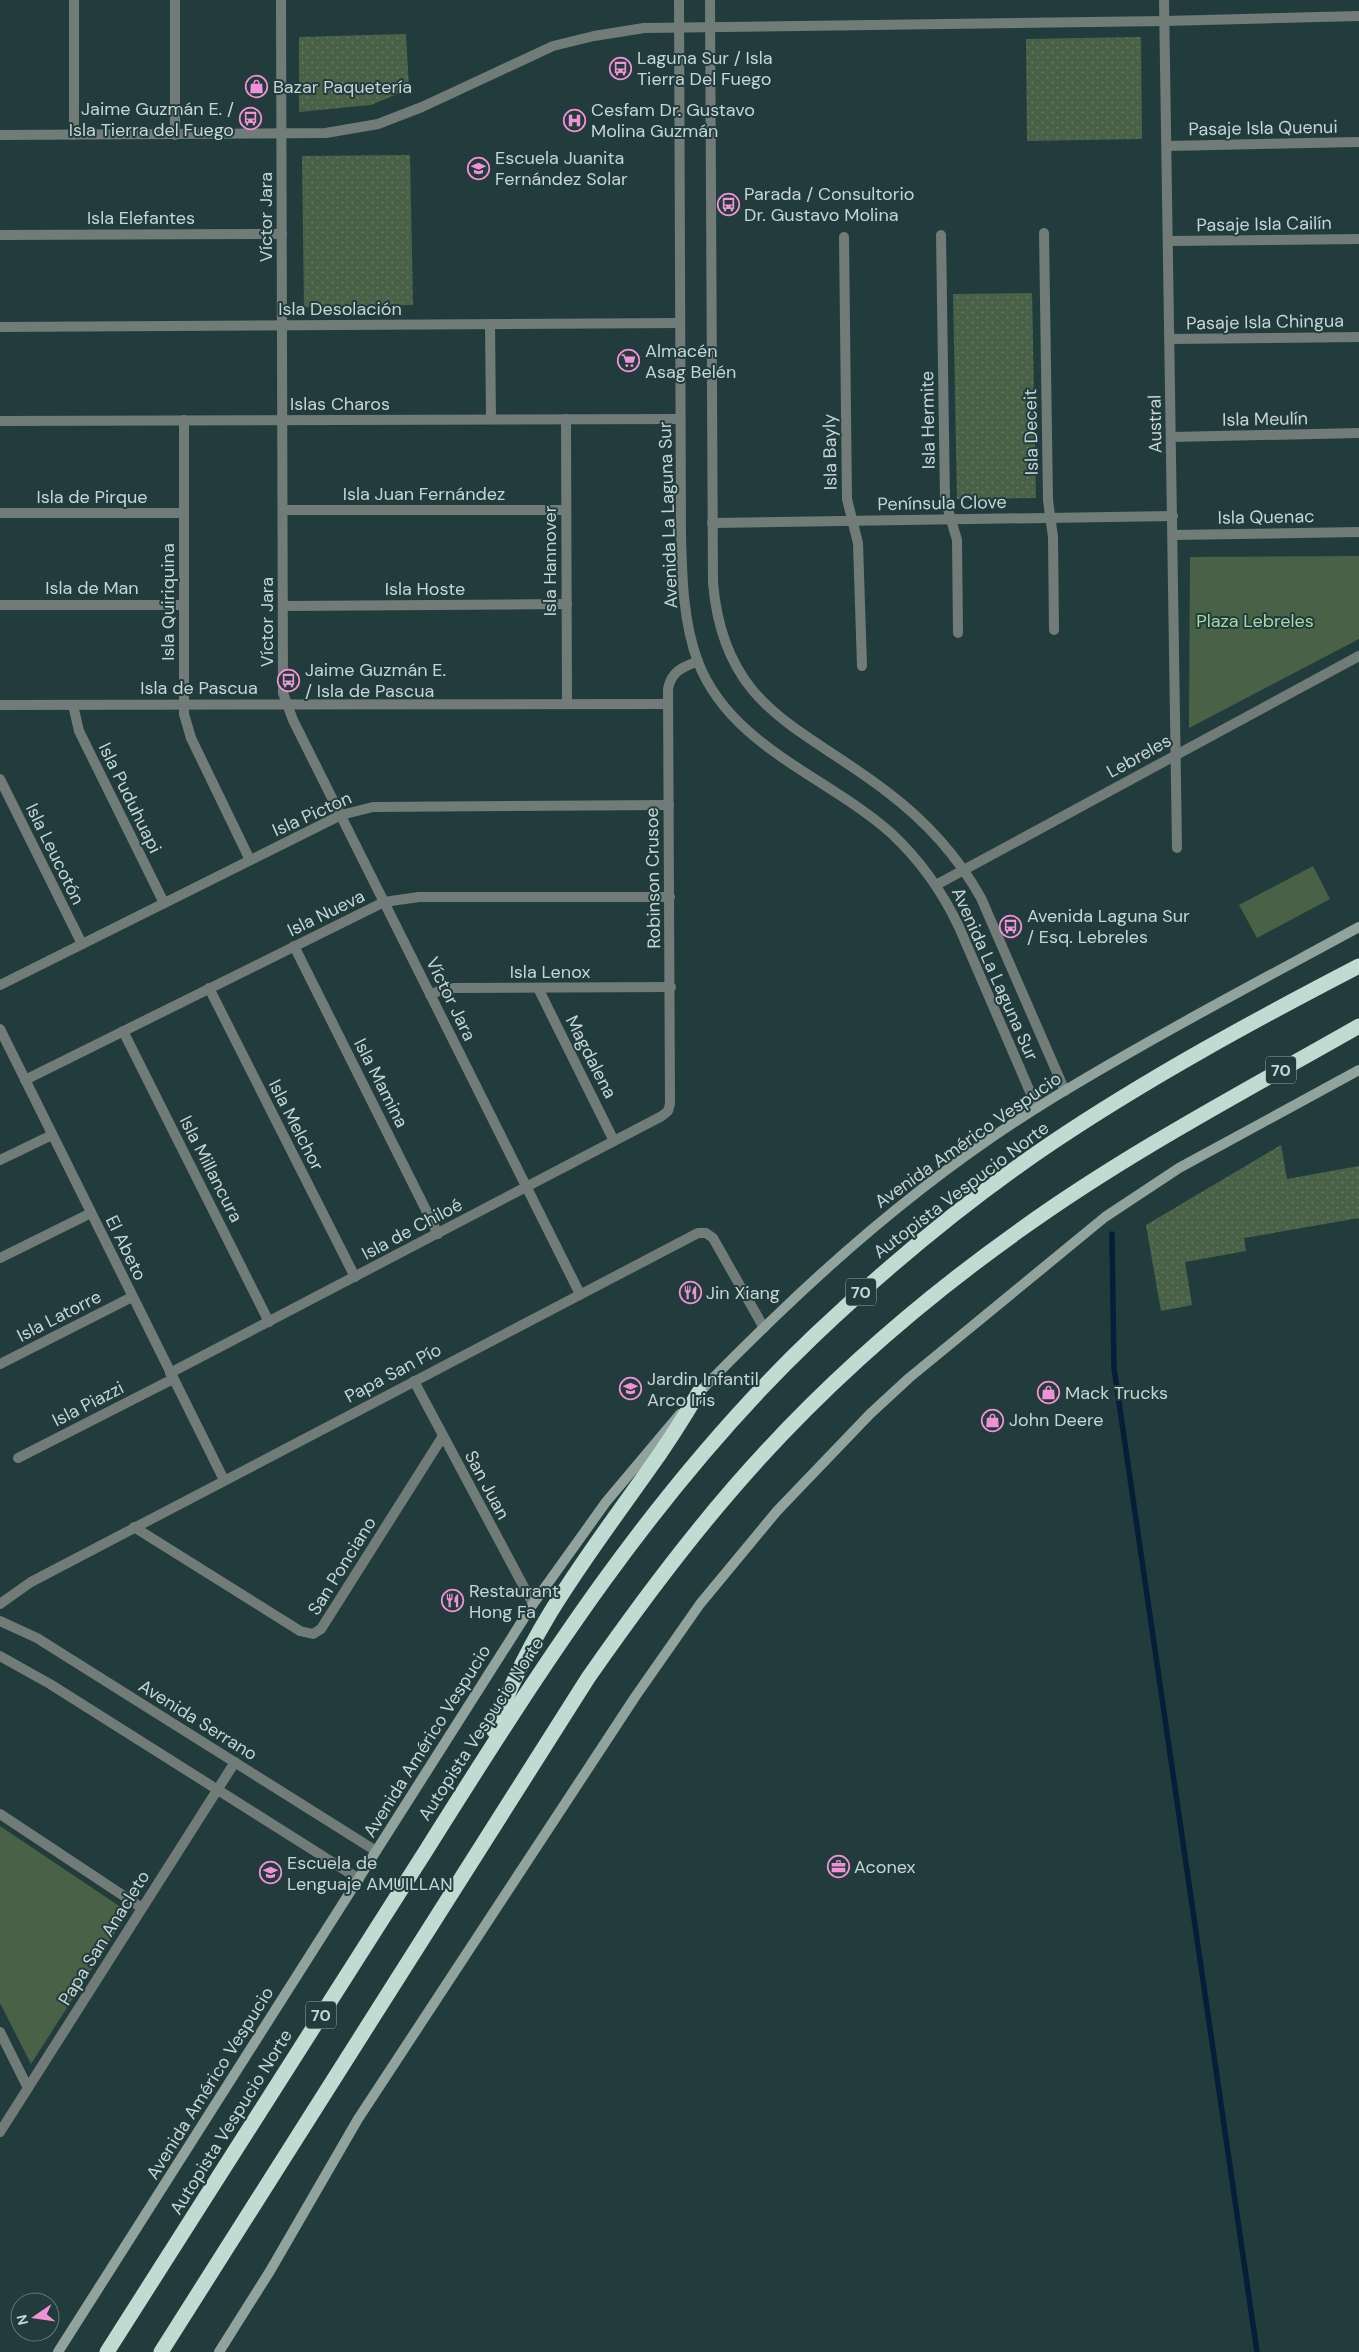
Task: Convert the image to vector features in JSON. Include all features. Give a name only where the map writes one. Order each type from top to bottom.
[{"type":"highway","name":"Autopista Vespucio Norte","points":[[107,2352],[487,1754],[579,1613],[664,1500],[710,1444],[779,1371],[857,1296],[950,1217],[1058,1139],[1183,1062],[1359,966]]},
{"type":"highway","name":"70","points":[[161,2352],[588,1678],[661,1576],[741,1479],[803,1412],[852,1365],[896,1326],[980,1259],[1065,1199],[1359,1026]]},
{"type":"highway","points":[[487,1754],[509,1692],[538,1633],[573,1577],[653,1464],[699,1392]]},
{"type":"main road","name":"Avenida Américo Vespucio","points":[[58,2352],[533,1604],[606,1502],[699,1392],[842,1254],[893,1209],[1037,1108],[1065,1091],[1359,927]]},
{"type":"main road","points":[[219,2352],[270,2271],[368,2103],[635,1697],[700,1604],[777,1511],[864,1420],[910,1378],[1105,1217],[1179,1168],[1359,1070]]},
{"type":"street","points":[[74,0],[74,135]]},
{"type":"street","points":[[175,0],[175,135]]},
{"type":"street","name":"Víctor Jara","points":[[281,0],[283,686],[287,704],[580,1294]]},
{"type":"street","name":"Avenida La Laguna Sur","points":[[679,0],[682,579],[687,615],[698,660],[718,698],[750,733],[890,832],[908,850],[936,885],[959,927],[1037,1108]]},
{"type":"street","name":"Avenida La Laguna Sur","points":[[710,0],[713,583],[717,618],[728,652],[744,682],[765,706],[782,720],[903,804],[948,848],[965,870],[985,907],[1065,1091]]},
{"type":"street","name":"Austral","points":[[1164,0],[1177,848]]},
{"type":"street","points":[[0,135],[281,134],[341,131],[378,124],[422,107],[553,46],[622,31],[679,26],[1165,21],[1359,16]]},
{"type":"street","name":"Pasaje Isla Quenui","points":[[1167,146],[1359,142]]},
{"type":"street","name":"Isla Deceit","points":[[1044,233],[1048,500],[1053,537],[1054,630]]},
{"type":"street","name":"Isla Elefantes","points":[[0,235],[282,234]]},
{"type":"street","name":"Isla Hermite","points":[[941,235],[945,499],[957,540],[958,633]]},
{"type":"street","name":"Isla Bayly","points":[[844,237],[847,499],[858,543],[862,666]]},
{"type":"street","name":"Pasaje Isla Cailín","points":[[1169,241],[1359,239]]},
{"type":"street","name":"Isla Desolación","points":[[0,327],[680,323]]},
{"type":"street","points":[[490,324],[491,419]]},
{"type":"street","name":"Pasaje Isla Chingua","points":[[1170,339],[1359,337]]},
{"type":"street","name":"Isla Hannover","points":[[566,419],[567,704]]},
{"type":"street","name":"Islas Charos","points":[[0,421],[680,419]]},
{"type":"street","name":"Isla Quiriquina","points":[[184,420],[184,704],[186,724],[250,860]]},
{"type":"street","name":"Isla Meulín","points":[[1172,437],[1359,433]]},
{"type":"street","name":"Isla Juan Fernández","points":[[283,510],[566,510]]},
{"type":"street","name":"Isla de Pirque","points":[[0,513],[184,513]]},
{"type":"street","name":"Península Clove","points":[[712,523],[1173,516]]},
{"type":"street","name":"Isla Quenac","points":[[1173,535],[1359,532]]},
{"type":"street","name":"Isla de Man","points":[[0,605],[184,604]]},
{"type":"street","name":"Isla Hoste","points":[[283,606],[567,604]]},
{"type":"street","name":"Lebreles","points":[[936,885],[1359,656]]},
{"type":"street","name":"Robinson Crusoe","points":[[668,1111],[670,1104],[671,987],[668,689],[672,676],[682,668],[698,660]]},
{"type":"street","name":"Isla de Pascua","points":[[0,705],[668,704]]},
{"type":"street","name":"Isla Puduhuapi","points":[[73,705],[79,731],[164,903]]},
{"type":"street","name":"Isla Leucotón","points":[[0,779],[82,944]]},
{"type":"street","name":"Isla Picton","points":[[0,985],[341,815],[374,807],[669,805]]},
{"type":"street","name":"Isla Nueva","points":[[25,1080],[384,902],[418,897],[670,896]]},
{"type":"street","name":"Isla Mamina","points":[[294,946],[438,1234]]},
{"type":"street","name":"Isla Lenox","points":[[430,995],[448,988],[671,987]]},
{"type":"street","name":"Isla Melchor","points":[[209,988],[355,1277]]},
{"type":"street","name":"Magdalena","points":[[538,988],[614,1141]]},
{"type":"street","name":"El Abeto","points":[[0,1029],[4,1049],[25,1080],[224,1480]]},
{"type":"street","name":"Isla Millancura","points":[[123,1031],[269,1322]]},
{"type":"street","name":"Isla de Chiloé","points":[[172,1376],[269,1322],[662,1116],[668,1111]]},
{"type":"street","points":[[0,1160],[52,1135]]},
{"type":"street","points":[[0,1258],[91,1213]]},
{"type":"street","name":"Papa San Pío","points":[[0,1604],[31,1582],[694,1234],[706,1233],[713,1238],[764,1328]]},
{"type":"street","name":"Isla Latorre","points":[[0,1364],[132,1297]]},
{"type":"street","name":"Isla Piazzi","points":[[18,1458],[172,1376]]},
{"type":"street","name":"San Juan","points":[[414,1381],[533,1604]]},
{"type":"street","name":"San Ponciano","points":[[134,1528],[300,1631],[313,1634],[321,1629],[443,1436]]},
{"type":"street","name":"Avenida Serrano","points":[[0,1621],[37,1638],[376,1851]]},
{"type":"street","points":[[0,1656],[29,1671],[359,1879]]},
{"type":"street","name":"Papa San Anacleto","points":[[0,2132],[235,1762]]},
{"type":"street","points":[[0,1814],[142,1908]]},
{"type":"street","points":[[0,2032],[28,2088]]},
{"type":"green space","points":[[406,34],[409,89],[371,105],[299,112],[299,37]]},
{"type":"green space","points":[[1141,37],[1142,139],[1027,141],[1026,39]]},
{"type":"green space","points":[[410,155],[413,305],[304,307],[302,156]]},
{"type":"green space","points":[[1032,293],[1036,498],[957,499],[953,294]]},
{"type":"green space","name":"Plaza Lebreles","points":[[1359,556],[1359,639],[1189,728],[1190,557]]},
{"type":"green space","points":[[1313,866],[1330,899],[1257,938],[1239,905]]},
{"type":"green space","points":[[1281,1145],[1287,1179],[1359,1166],[1359,1218],[1244,1238],[1246,1251],[1185,1262],[1192,1305],[1161,1311],[1146,1225]]},
{"type":"green space","points":[[0,1826],[128,1912],[31,2064],[0,2003]]},
{"type":"waterway","points":[[1112,1234],[1114,1368],[1257,2352]]},
{"type":"place","name":"Laguna Sur / Isla Tierra Del Fuego","points":[[621,68]]},
{"type":"place","name":"Bazar Paquetería","points":[[257,87]]},
{"type":"place","name":"Jaime Guzmán E. / Isla Tierra del Fuego","points":[[250,119]]},
{"type":"place","name":"Cesfam Dr. Gustavo Molina Guzmán","points":[[575,120]]},
{"type":"place","name":"Escuela Juanita Fernández Solar","points":[[479,168]]},
{"type":"place","name":"Parada / Consultorio Dr. Gustavo Molina","points":[[728,204]]},
{"type":"place","name":"Almacén Asag Belén","points":[[629,361]]},
{"type":"place","name":"Jaime Guzmán E. / Isla de Pascua","points":[[289,680]]},
{"type":"place","name":"Avenida Laguna Sur / Esq. Lebreles","points":[[1011,926]]},
{"type":"place","name":"Jin Xiang","points":[[690,1293]]},
{"type":"place","name":"Jardin Infantil Arco Iris","points":[[631,1389]]},
{"type":"place","name":"Mack Trucks","points":[[1049,1393]]},
{"type":"place","name":"John Deere","points":[[993,1420]]},
{"type":"place","name":"Restaurant Hong Fa","points":[[453,1601]]},
{"type":"place","name":"Aconex","points":[[838,1867]]},
{"type":"place","name":"Escuela de Lenguaje AMUILLAN","points":[[271,1873]]}]
